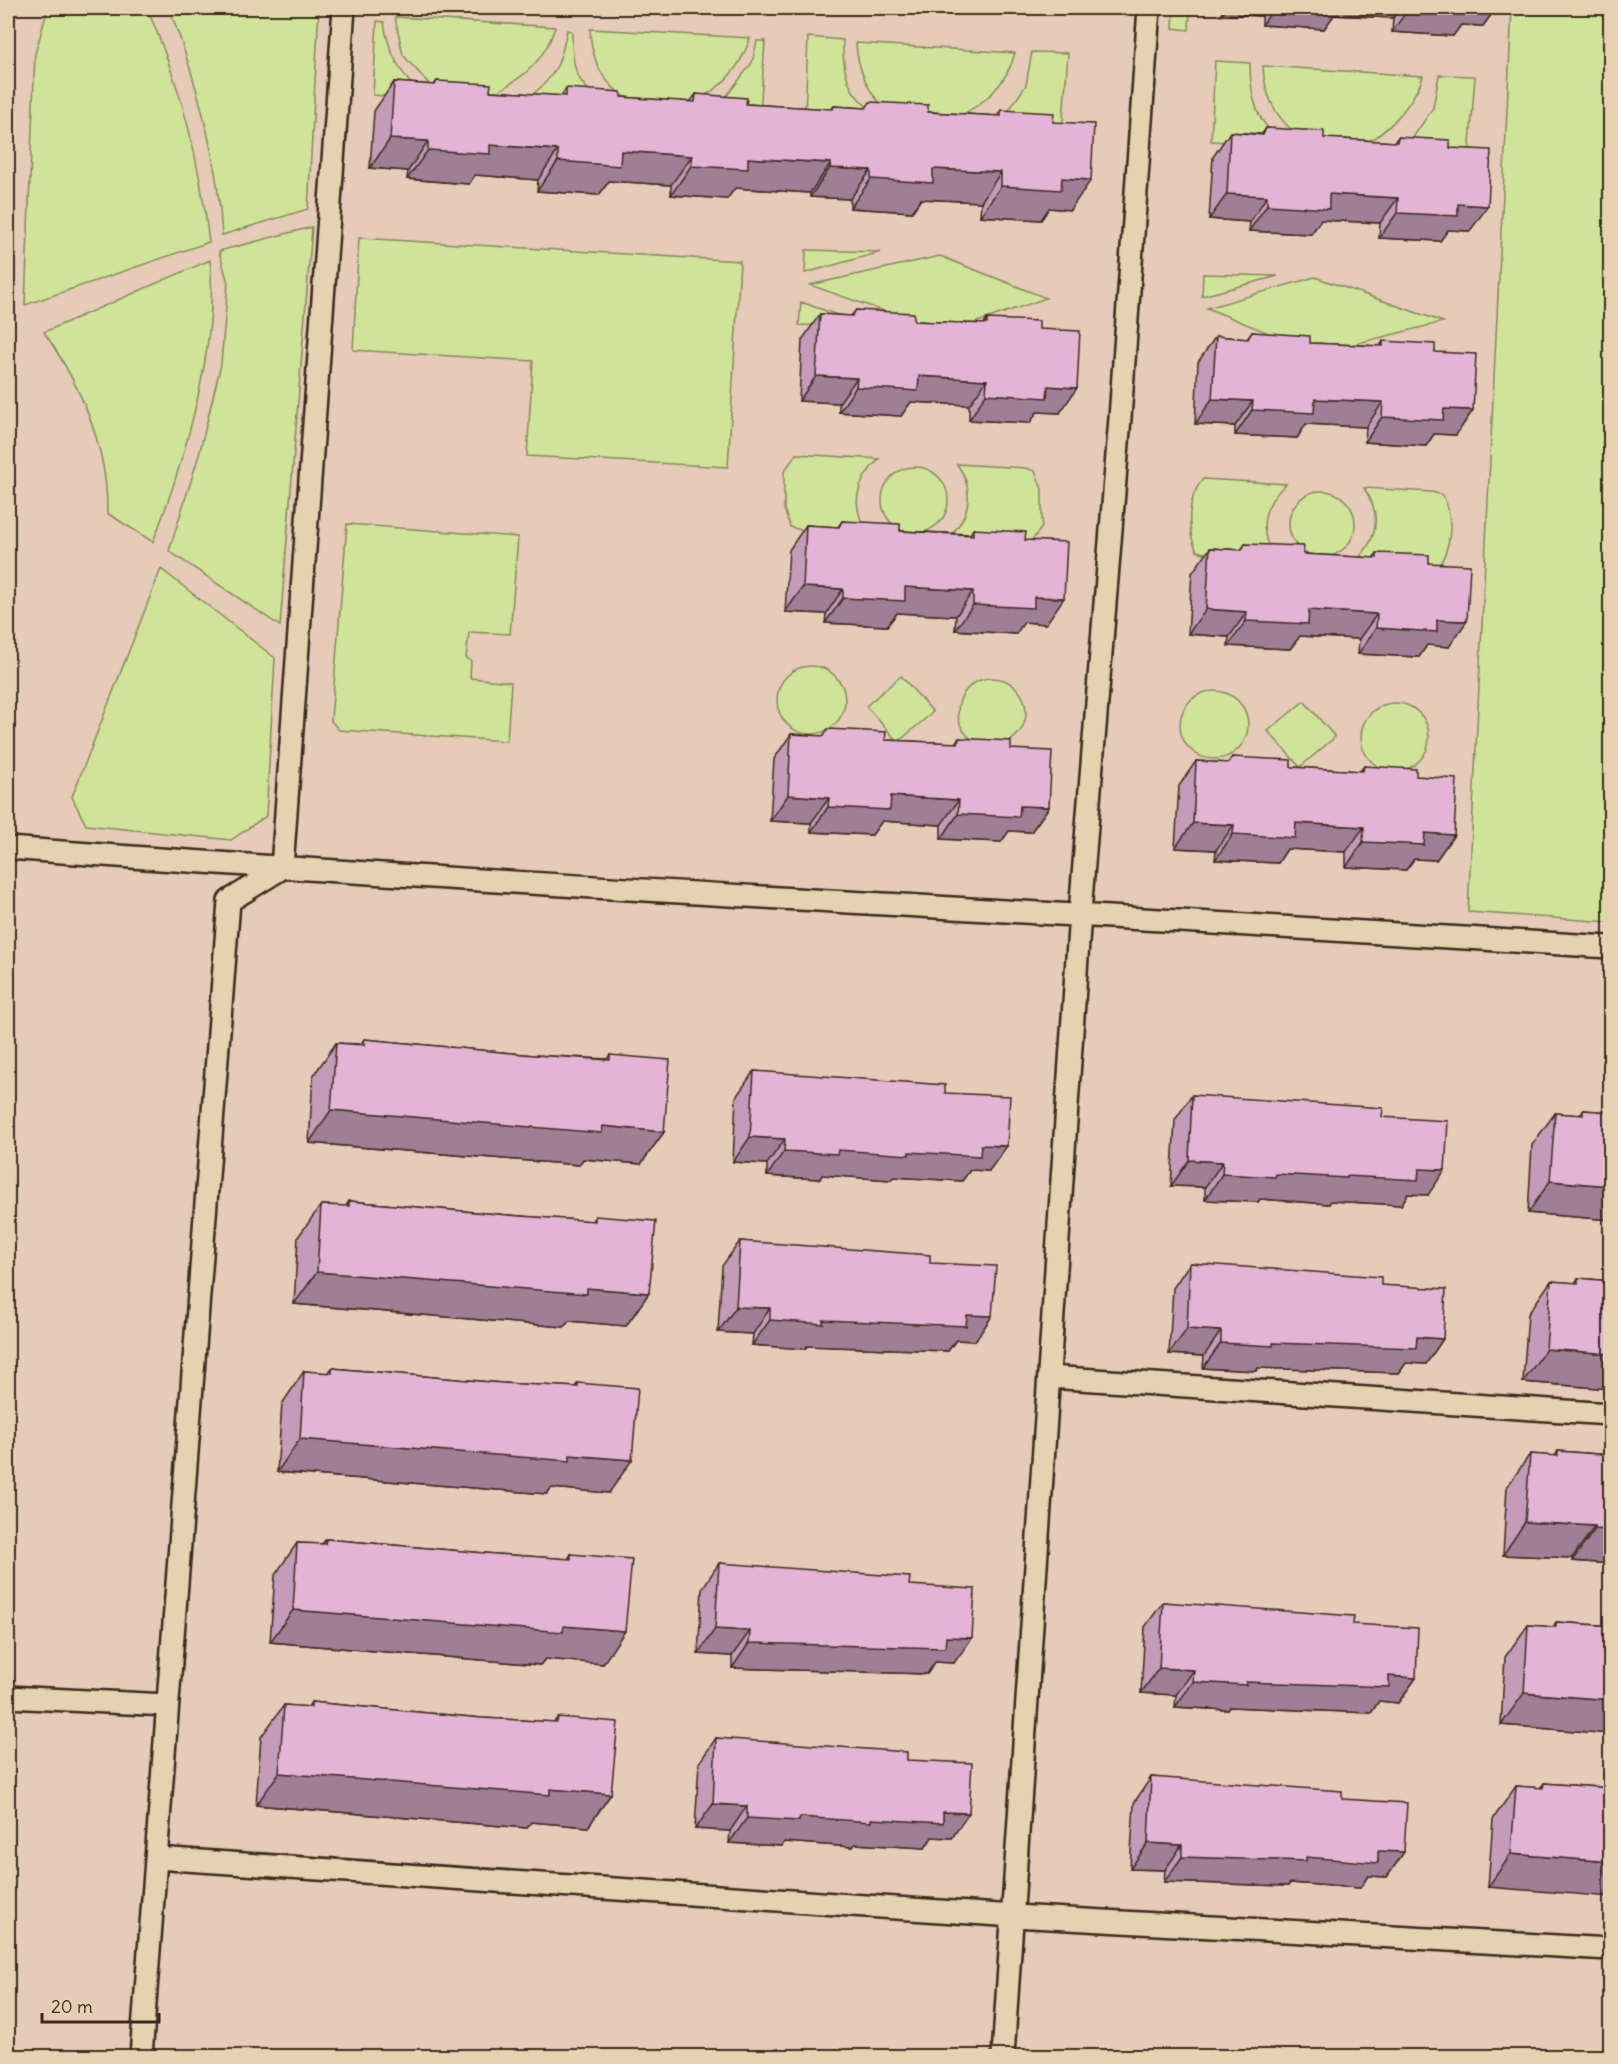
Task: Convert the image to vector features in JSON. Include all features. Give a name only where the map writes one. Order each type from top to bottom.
[{"type":"lane","points":[[282,868],[345,8]]},
{"type":"lane","points":[[1003,2056],[1080,914],[1119,430],[1149,8]]},
{"type":"lane","points":[[8,848],[282,868],[1611,947]]},
{"type":"lane","points":[[141,2056],[229,901],[282,868]]},
{"type":"lane","points":[[1049,1377],[1611,1414]]},
{"type":"lane","points":[[8,1697],[167,1705]]},
{"type":"lane","points":[[156,1858],[1014,1916],[1611,1949]]},
{"type":"green space","points":[[48,8],[147,8],[170,66],[187,122],[200,180],[209,242],[25,305],[35,54]]},
{"type":"green space","points":[[169,8],[319,8],[308,209],[222,235],[211,148],[189,63]]},
{"type":"green space","points":[[1174,8],[1190,8],[1189,30],[1173,28]]},
{"type":"green space","points":[[1512,8],[1610,8],[1610,922],[1468,912]]},
{"type":"green space","points":[[395,17],[555,27],[545,50],[532,67],[514,82],[493,94],[430,85],[403,55]]},
{"type":"green space","points":[[377,21],[384,22],[397,64],[424,99],[373,95]]},
{"type":"green space","points":[[590,29],[750,38],[735,68],[713,90],[687,103],[660,107],[634,101],[612,87],[597,62]]},
{"type":"green space","points":[[567,30],[572,31],[573,58],[578,77],[591,92],[612,108],[533,94],[548,80],[557,66]]},
{"type":"green space","points":[[808,37],[843,40],[845,68],[852,89],[866,107],[889,123],[805,118]]},
{"type":"green space","points":[[757,41],[765,41],[760,114],[725,98],[752,63]]},
{"type":"green space","points":[[856,43],[1015,53],[1006,75],[992,93],[975,107],[954,119],[908,114],[893,110],[877,100],[862,72]]},
{"type":"green space","points":[[1032,52],[1068,53],[1062,133],[1005,116],[1026,85]]},
{"type":"green space","points":[[1215,61],[1250,63],[1252,90],[1260,117],[1271,131],[1296,146],[1211,141]]},
{"type":"green space","points":[[1263,66],[1423,76],[1412,99],[1393,122],[1370,140],[1346,147],[1303,136],[1289,127],[1276,112],[1268,94]]},
{"type":"green space","points":[[1439,75],[1475,76],[1469,156],[1412,139],[1433,108]]},
{"type":"green space","points":[[312,227],[280,626],[169,551],[199,455],[221,364],[228,283],[219,251]]},
{"type":"green space","points":[[359,238],[740,261],[728,467],[527,456],[533,361],[353,350]]},
{"type":"green space","points":[[806,250],[881,252],[805,273]]},
{"type":"green space","points":[[940,256],[1046,298],[946,333],[810,285]]},
{"type":"green space","points":[[210,260],[209,329],[204,365],[187,440],[153,542],[107,513],[103,464],[90,418],[70,374],[44,332]]},
{"type":"green space","points":[[1203,274],[1278,276],[1202,296]]},
{"type":"green space","points":[[1315,277],[1443,322],[1318,353],[1207,308]]},
{"type":"green space","points":[[801,302],[874,328],[799,325]]},
{"type":"green space","points":[[796,454],[879,459],[865,476],[858,495],[859,514],[869,534],[801,530],[790,527],[784,509],[784,472]]},
{"type":"green space","points":[[957,464],[1025,468],[1035,471],[1042,489],[1042,527],[1029,544],[947,539],[961,522],[968,503],[967,484]]},
{"type":"green space","points":[[915,467],[928,469],[938,477],[946,487],[948,500],[946,513],[938,523],[928,531],[915,533],[902,531],[892,523],[884,513],[882,500],[884,487],[892,477],[902,469]]},
{"type":"green space","points":[[1203,479],[1286,484],[1272,501],[1265,519],[1266,538],[1275,558],[1208,554],[1197,551],[1191,533],[1190,514],[1194,495]]},
{"type":"green space","points":[[1364,488],[1431,492],[1443,495],[1449,513],[1450,533],[1446,551],[1437,568],[1354,563],[1368,546],[1375,528],[1374,508]]},
{"type":"green space","points":[[1322,491],[1335,494],[1345,501],[1352,511],[1355,524],[1352,537],[1345,547],[1335,554],[1322,557],[1309,554],[1299,547],[1292,537],[1289,524],[1292,511],[1299,501],[1309,494]]},
{"type":"green space","points":[[347,524],[518,537],[510,634],[469,632],[466,658],[471,661],[470,678],[511,682],[507,741],[339,730],[331,721]]},
{"type":"green space","points":[[161,569],[275,658],[266,816],[231,840],[86,825],[72,797]]},
{"type":"green space","points":[[804,666],[818,666],[830,671],[840,681],[845,700],[840,719],[830,729],[818,734],[804,734],[792,729],[782,719],[777,707],[777,693],[782,681],[792,671]]},
{"type":"green space","points":[[901,676],[933,712],[898,742],[866,706]]},
{"type":"green space","points":[[999,678],[1011,684],[1020,693],[1026,705],[1024,725],[1016,736],[999,746],[985,746],[968,736],[960,725],[958,705],[968,688],[979,680]]},
{"type":"green space","points":[[1207,691],[1221,691],[1233,696],[1243,706],[1248,725],[1243,744],[1233,754],[1221,759],[1207,759],[1195,754],[1185,744],[1180,732],[1180,718],[1185,706],[1195,696]]},
{"type":"green space","points":[[1304,701],[1335,737],[1300,767],[1268,731]]},
{"type":"green space","points":[[1402,703],[1414,709],[1423,718],[1429,730],[1427,750],[1419,761],[1402,771],[1388,771],[1371,761],[1363,750],[1361,730],[1371,713],[1382,705]]},
{"type":"building","points":[[1414,8],[1471,8],[1470,11]]},
{"type":"building","points":[[437,81],[491,84],[490,91],[566,96],[566,88],[621,92],[621,97],[695,102],[696,94],[747,98],[746,104],[833,109],[834,106],[866,108],[870,102],[928,105],[928,112],[1001,116],[1001,110],[1054,113],[1053,122],[1094,124],[1091,180],[1062,178],[1061,190],[1001,186],[1001,172],[933,169],[933,183],[871,179],[871,170],[830,168],[831,163],[748,158],[748,169],[691,166],[692,156],[621,151],[620,166],[558,161],[558,150],[490,145],[490,154],[428,150],[428,141],[390,139],[394,82],[435,85]]},
{"type":"building","points":[[1266,128],[1324,131],[1324,138],[1397,142],[1398,137],[1450,140],[1450,148],[1491,150],[1488,206],[1458,204],[1458,216],[1397,213],[1398,198],[1329,194],[1329,209],[1267,205],[1267,196],[1227,194],[1230,132],[1263,135]]},
{"type":"building","points":[[856,310],[914,313],[914,321],[987,324],[987,319],[1039,321],[1039,329],[1080,331],[1077,388],[1048,386],[1047,398],[986,394],[987,380],[919,376],[918,391],[856,387],[857,378],[816,376],[820,314],[852,316]]},
{"type":"building","points":[[1252,332],[1310,336],[1310,343],[1383,346],[1383,341],[1435,344],[1435,352],[1476,354],[1473,410],[1444,409],[1443,420],[1382,417],[1383,402],[1315,399],[1314,413],[1252,410],[1253,401],[1212,399],[1216,336],[1248,339]]},
{"type":"building","points":[[842,521],[900,524],[900,531],[973,535],[973,529],[1026,532],[1025,540],[1067,542],[1064,598],[1034,597],[1034,608],[973,605],[973,591],[905,587],[905,601],[843,598],[843,589],[803,587],[806,525],[839,527]]},
{"type":"building","points":[[1245,544],[1304,546],[1303,554],[1377,558],[1377,553],[1429,555],[1429,563],[1470,565],[1467,621],[1437,620],[1437,632],[1376,628],[1377,614],[1309,610],[1308,624],[1246,621],[1247,612],[1206,609],[1210,548],[1242,550]]},
{"type":"building","points":[[828,729],[886,732],[885,740],[958,743],[959,738],[1011,741],[1011,749],[1052,751],[1049,807],[1020,806],[1019,817],[958,814],[959,800],[891,796],[890,810],[828,807],[829,798],[788,795],[791,734],[824,736]]},
{"type":"building","points":[[1232,757],[1291,760],[1291,767],[1363,771],[1364,766],[1416,769],[1416,776],[1457,779],[1454,835],[1425,833],[1424,845],[1363,842],[1364,827],[1296,823],[1295,838],[1233,834],[1234,825],[1193,823],[1196,761],[1229,763]]},
{"type":"building","points":[[364,1039],[534,1055],[610,1060],[610,1055],[670,1060],[664,1132],[603,1126],[602,1133],[331,1110],[336,1043],[364,1045]]},
{"type":"building","points":[[754,1071],[945,1085],[945,1093],[1010,1096],[1007,1146],[981,1145],[980,1156],[909,1152],[909,1155],[838,1150],[837,1154],[784,1151],[785,1139],[750,1137]]},
{"type":"building","points":[[1192,1095],[1383,1108],[1382,1117],[1448,1121],[1445,1170],[1419,1169],[1418,1180],[1347,1176],[1347,1178],[1276,1174],[1275,1177],[1222,1174],[1223,1162],[1189,1160]]},
{"type":"building","points":[[1583,1110],[1611,1112],[1611,1186],[1550,1181],[1555,1113],[1583,1115]]},
{"type":"building","points":[[349,1201],[595,1221],[595,1216],[656,1221],[649,1293],[587,1288],[587,1294],[317,1272],[321,1205],[349,1206]]},
{"type":"building","points":[[740,1241],[930,1255],[930,1263],[996,1266],[992,1316],[967,1315],[966,1326],[823,1320],[823,1324],[770,1320],[770,1308],[736,1307]]},
{"type":"building","points":[[1190,1263],[1381,1277],[1381,1285],[1446,1289],[1443,1339],[1417,1337],[1416,1348],[1221,1343],[1221,1331],[1187,1329]]},
{"type":"building","points":[[1578,1278],[1611,1281],[1611,1354],[1546,1349],[1551,1281],[1578,1283]]},
{"type":"building","points":[[332,1368],[502,1383],[578,1387],[578,1383],[638,1388],[632,1460],[570,1455],[570,1461],[300,1439],[304,1371],[332,1373]]},
{"type":"building","points":[[1558,1451],[1611,1455],[1611,1530],[1595,1529],[1595,1526],[1525,1522],[1530,1454],[1558,1456]]},
{"type":"building","points":[[326,1539],[571,1559],[571,1554],[632,1559],[625,1631],[564,1626],[563,1632],[293,1610],[297,1543],[325,1544]]},
{"type":"building","points":[[719,1563],[910,1577],[909,1585],[975,1589],[972,1638],[946,1637],[945,1648],[749,1643],[750,1631],[715,1629]]},
{"type":"building","points":[[1163,1602],[1354,1616],[1353,1624],[1418,1628],[1416,1678],[1389,1676],[1389,1687],[1193,1682],[1194,1670],[1159,1668]]},
{"type":"building","points":[[1556,1622],[1611,1626],[1611,1700],[1524,1693],[1528,1625],[1556,1627]]},
{"type":"building","points":[[311,1702],[482,1718],[557,1722],[558,1717],[618,1722],[611,1794],[550,1789],[550,1795],[279,1773],[284,1705],[311,1707]]},
{"type":"building","points":[[716,1738],[907,1752],[907,1760],[972,1763],[969,1813],[943,1812],[943,1823],[871,1819],[871,1822],[800,1817],[799,1821],[747,1818],[747,1806],[713,1804]]},
{"type":"building","points":[[1151,1777],[1342,1791],[1342,1799],[1407,1803],[1404,1852],[1378,1851],[1378,1863],[1306,1857],[1306,1861],[1182,1857],[1182,1845],[1148,1843]]},
{"type":"building","points":[[1544,1783],[1611,1788],[1611,1862],[1511,1854],[1516,1786],[1543,1788]]}]
